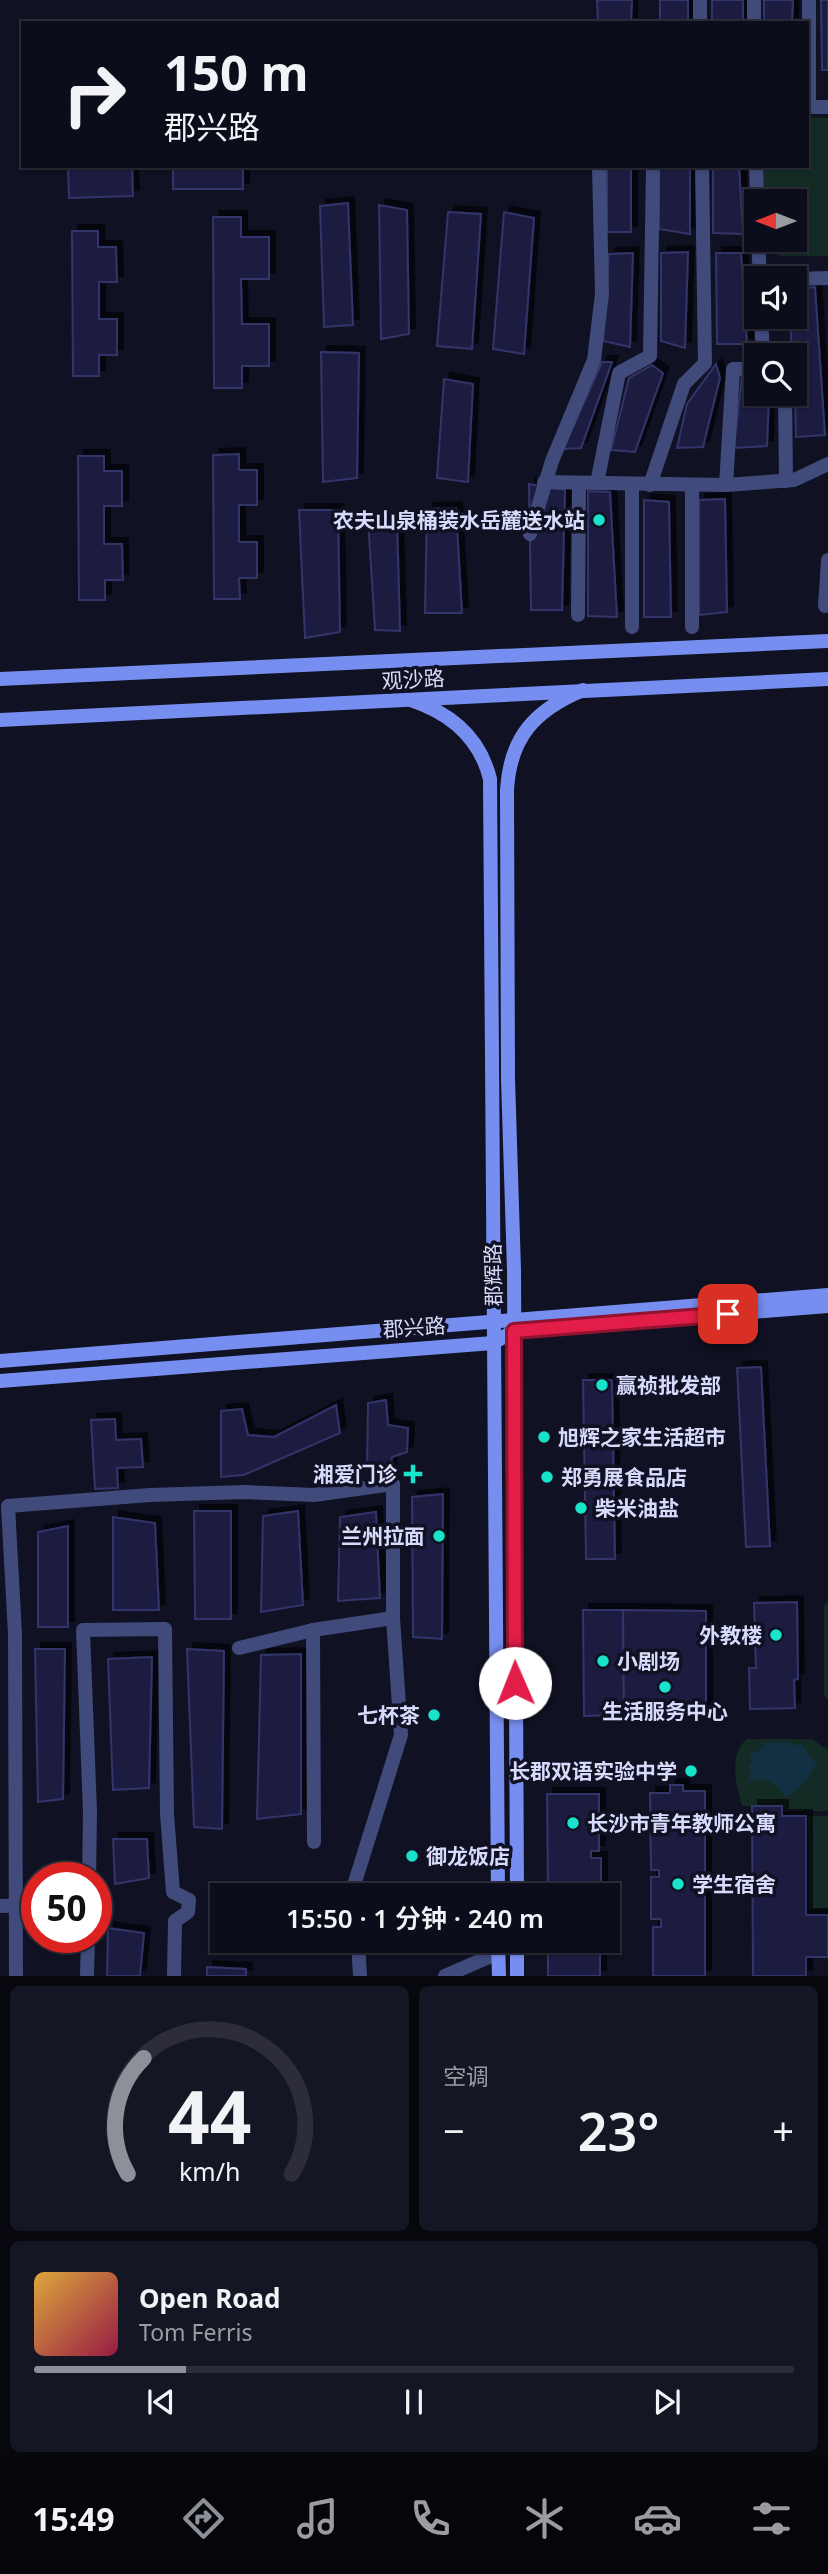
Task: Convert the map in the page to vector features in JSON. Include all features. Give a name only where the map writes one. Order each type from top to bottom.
[{"type":"main road","name":"观沙路","points":[[0,679],[828,640]]},
{"type":"main road","name":"观沙路","points":[[0,720],[828,679]]},
{"type":"main road","name":"郡辉路","points":[[517,1883],[514,1325],[508,1079],[508,776],[515,748],[534,720],[555,703],[583,690]]},
{"type":"main road","name":"郡辉路","points":[[411,700],[440,712],[465,732],[482,754],[490,779],[498,1883]]},
{"type":"main road","name":"郡兴路","points":[[0,1381],[493,1343],[514,1325],[828,1295]]},
{"type":"main road","name":"郡兴路","points":[[0,1361],[323,1337],[493,1321],[514,1325],[828,1306]]},
{"type":"main road","points":[[498,1953],[499,1976]]},
{"type":"main road","points":[[517,1953],[517,1976]]},
{"type":"street","points":[[700,0],[700,21]]},
{"type":"street","points":[[754,0],[754,21]]},
{"type":"street","points":[[809,54],[810,0]]},
{"type":"street","points":[[809,107],[828,107]]},
{"type":"street","points":[[530,534],[544,482],[594,360],[602,294],[599,168]]},
{"type":"street","points":[[597,483],[619,373],[650,356],[653,168]]},
{"type":"street","points":[[650,485],[684,384],[705,363],[702,168]]},
{"type":"street","points":[[756,168],[757,189]]},
{"type":"street","points":[[807,279],[828,278]]},
{"type":"street","points":[[726,485],[733,369],[744,369]]},
{"type":"street","points":[[785,406],[786,481]]},
{"type":"street","points":[[544,482],[692,486],[794,481],[828,464]]},
{"type":"street","points":[[578,615],[579,483]]},
{"type":"street","points":[[632,484],[632,627]]},
{"type":"street","points":[[692,486],[692,627]]},
{"type":"street","points":[[825,606],[828,560]]},
{"type":"street","points":[[16,1976],[15,1634],[8,1506],[217,1493],[314,1495],[393,1484],[393,1618],[401,1735],[355,1883]]},
{"type":"street","points":[[239,1648],[313,1630],[393,1618]]},
{"type":"street","points":[[89,1862],[90,1812],[83,1630],[165,1629],[167,1814],[173,1892],[190,1900],[188,1912],[175,1920],[174,1976]]},
{"type":"street","points":[[313,1630],[314,1843]]},
{"type":"street","points":[[0,1906],[21,1905]]},
{"type":"street","points":[[87,1976],[88,1953]]},
{"type":"street","points":[[359,1953],[360,1976]]},
{"type":"street","points":[[445,1976],[487,1953]]},
{"type":"green space","points":[[809,117],[828,118],[828,256],[780,256],[775,252],[807,252],[807,189],[763,189],[762,168],[809,168]]},
{"type":"green space","points":[[828,1602],[828,1699],[824,1695],[824,1605]]},
{"type":"green space","points":[[747,1739],[812,1739],[828,1750],[828,1811],[782,1811],[782,1806],[742,1806],[735,1762],[741,1745]]},
{"type":"green space","points":[[808,1816],[828,1816],[828,1909],[809,1909]]},
{"type":"water","points":[[789,1742],[791,1746],[801,1744],[817,1764],[801,1786],[786,1797],[769,1781],[746,1783],[751,1775],[750,1753],[757,1752],[766,1743]]},
{"type":"building","points":[[597,0],[632,0],[631,21],[598,21]]},
{"type":"building","points":[[660,0],[688,0],[688,21],[660,21]]},
{"type":"building","points":[[712,0],[743,0],[743,21],[712,21]]},
{"type":"building","points":[[764,0],[793,0],[792,21],[764,21]]},
{"type":"building","points":[[821,0],[828,0],[828,70],[822,70]]},
{"type":"building","points":[[68,168],[132,168],[133,196],[69,198]]},
{"type":"building","points":[[173,168],[243,168],[243,189],[173,189]]},
{"type":"building","points":[[607,168],[631,168],[631,232],[607,232]]},
{"type":"building","points":[[659,168],[690,168],[690,234],[659,229]]},
{"type":"building","points":[[713,168],[739,168],[743,234],[713,233]]},
{"type":"building","points":[[348,203],[353,325],[324,327],[320,206]]},
{"type":"building","points":[[379,205],[407,210],[409,334],[381,339]]},
{"type":"building","points":[[448,212],[481,214],[472,349],[437,346]]},
{"type":"building","points":[[504,212],[534,218],[524,354],[493,349]]},
{"type":"building","points":[[213,217],[241,217],[241,237],[269,237],[269,279],[241,279],[242,324],[269,324],[269,366],[242,366],[242,388],[214,388]]},
{"type":"building","points":[[72,231],[98,231],[98,247],[116,247],[117,282],[99,282],[99,319],[117,319],[117,355],[99,355],[99,376],[73,376]]},
{"type":"building","points":[[688,252],[685,348],[661,341],[661,253]]},
{"type":"building","points":[[633,253],[630,347],[603,341],[609,254]]},
{"type":"building","points":[[716,253],[741,253],[747,343],[717,344]]},
{"type":"building","points":[[815,287],[825,435],[796,437],[795,406],[807,406],[807,343],[791,343],[791,329],[807,329],[807,288]]},
{"type":"building","points":[[321,352],[359,353],[357,478],[323,482]]},
{"type":"building","points":[[602,362],[612,362],[581,448],[563,449]]},
{"type":"building","points":[[716,364],[720,378],[703,447],[677,448],[687,404]]},
{"type":"building","points":[[652,365],[663,373],[635,452],[611,450],[629,378]]},
{"type":"building","points":[[744,374],[744,406],[769,406],[767,446],[734,448]]},
{"type":"building","points":[[444,379],[473,384],[468,482],[437,478]]},
{"type":"building","points":[[239,454],[239,470],[257,470],[257,505],[239,505],[239,542],[257,542],[257,578],[239,578],[240,599],[214,599],[213,455]]},
{"type":"building","points":[[78,456],[104,456],[104,471],[122,471],[122,506],[104,506],[104,544],[122,544],[123,580],[105,580],[105,600],[79,600]]},
{"type":"building","points":[[529,484],[565,490],[562,610],[531,610]]},
{"type":"building","points":[[588,491],[610,492],[617,617],[588,616]]},
{"type":"building","points":[[725,499],[727,612],[699,615],[699,500]]},
{"type":"building","points":[[644,500],[669,502],[671,617],[644,617]]},
{"type":"building","points":[[456,508],[462,613],[425,613],[427,509]]},
{"type":"building","points":[[299,510],[338,510],[340,632],[305,638]]},
{"type":"building","points":[[397,519],[400,631],[375,630],[368,520]]},
{"type":"building","points":[[761,1367],[770,1546],[746,1547],[737,1368]]},
{"type":"building","points":[[583,1380],[612,1380],[615,1559],[586,1559]]},
{"type":"building","points":[[386,1400],[388,1425],[408,1428],[407,1452],[392,1457],[390,1470],[367,1470],[368,1403]]},
{"type":"building","points":[[336,1405],[340,1433],[244,1475],[221,1477],[221,1411],[242,1409],[248,1435],[274,1437]]},
{"type":"building","points":[[115,1419],[116,1440],[141,1439],[143,1467],[117,1468],[118,1488],[95,1489],[91,1420]]},
{"type":"building","points":[[443,1494],[442,1639],[413,1637],[412,1497]]},
{"type":"building","points":[[194,1511],[231,1511],[231,1619],[195,1619]]},
{"type":"building","points":[[298,1511],[303,1605],[261,1612],[263,1516]]},
{"type":"building","points":[[376,1512],[380,1598],[338,1601],[340,1517]]},
{"type":"building","points":[[113,1517],[155,1523],[159,1610],[113,1610]]},
{"type":"building","points":[[68,1526],[68,1627],[38,1627],[38,1532]]},
{"type":"building","name":"外教楼","points":[[797,1602],[798,1679],[794,1680],[795,1708],[750,1709],[749,1668],[756,1668],[754,1603]]},
{"type":"building","name":"小剧场","points":[[583,1610],[623,1610],[624,1715],[584,1716]]},
{"type":"building","name":"生活服务中心","points":[[623,1610],[706,1611],[706,1715],[624,1715]]},
{"type":"building","points":[[35,1649],[65,1649],[63,1799],[38,1802]]},
{"type":"building","points":[[187,1649],[224,1651],[222,1829],[194,1827]]},
{"type":"building","points":[[301,1654],[301,1814],[257,1819],[261,1655]]},
{"type":"building","points":[[152,1657],[149,1788],[113,1790],[108,1659]]},
{"type":"building","name":"学生宿舍","points":[[670,1785],[683,1785],[683,1791],[705,1791],[705,1976],[653,1976],[653,1927],[661,1927],[661,1919],[651,1919],[651,1877],[659,1877],[659,1870],[651,1870],[650,1793],[670,1793]]},
{"type":"building","name":"长沙市青年教师公寓","points":[[547,1794],[599,1794],[599,1851],[591,1851],[591,1858],[601,1858],[601,1883],[548,1883]]},
{"type":"building","points":[[752,1806],[782,1806],[782,1816],[806,1816],[806,1915],[828,1915],[828,1957],[806,1957],[806,1976],[753,1976]]},
{"type":"building","points":[[113,1839],[147,1839],[149,1878],[115,1884]]},
{"type":"building","points":[[112,1929],[144,1933],[140,1976],[107,1976],[107,1953],[112,1953]]},
{"type":"building","points":[[548,1953],[600,1953],[600,1976],[548,1976]]},
{"type":"building","points":[[207,1967],[246,1969],[246,1976],[207,1976]]},
{"type":"place","name":"农夫山泉桶装水岳麓送水站","points":[[599,520]]},
{"type":"place","name":"赢祯批发部","points":[[602,1385]]},
{"type":"place","name":"旭辉之家生活超市","points":[[544,1437]]},
{"type":"place","name":"湘爱门诊","points":[[413,1474]]},
{"type":"place","name":"郑勇展食品店","points":[[547,1477]]},
{"type":"place","name":"柴米油盐","points":[[581,1508]]},
{"type":"place","name":"兰州拉面","points":[[439,1536]]},
{"type":"place","name":"外教楼","points":[[776,1635]]},
{"type":"place","name":"小剧场","points":[[603,1661]]},
{"type":"place","name":"生活服务中心","points":[[665,1687]]},
{"type":"place","name":"七杯茶","points":[[434,1715]]},
{"type":"place","name":"长郡双语实验中学","points":[[691,1771]]},
{"type":"place","name":"长沙市青年教师公寓","points":[[573,1823]]},
{"type":"place","name":"御龙饭店","points":[[412,1856]]},
{"type":"place","name":"学生宿舍","points":[[678,1884]]},
{"type":"route","points":[[515,1683],[514,1331],[728,1314]]}]
